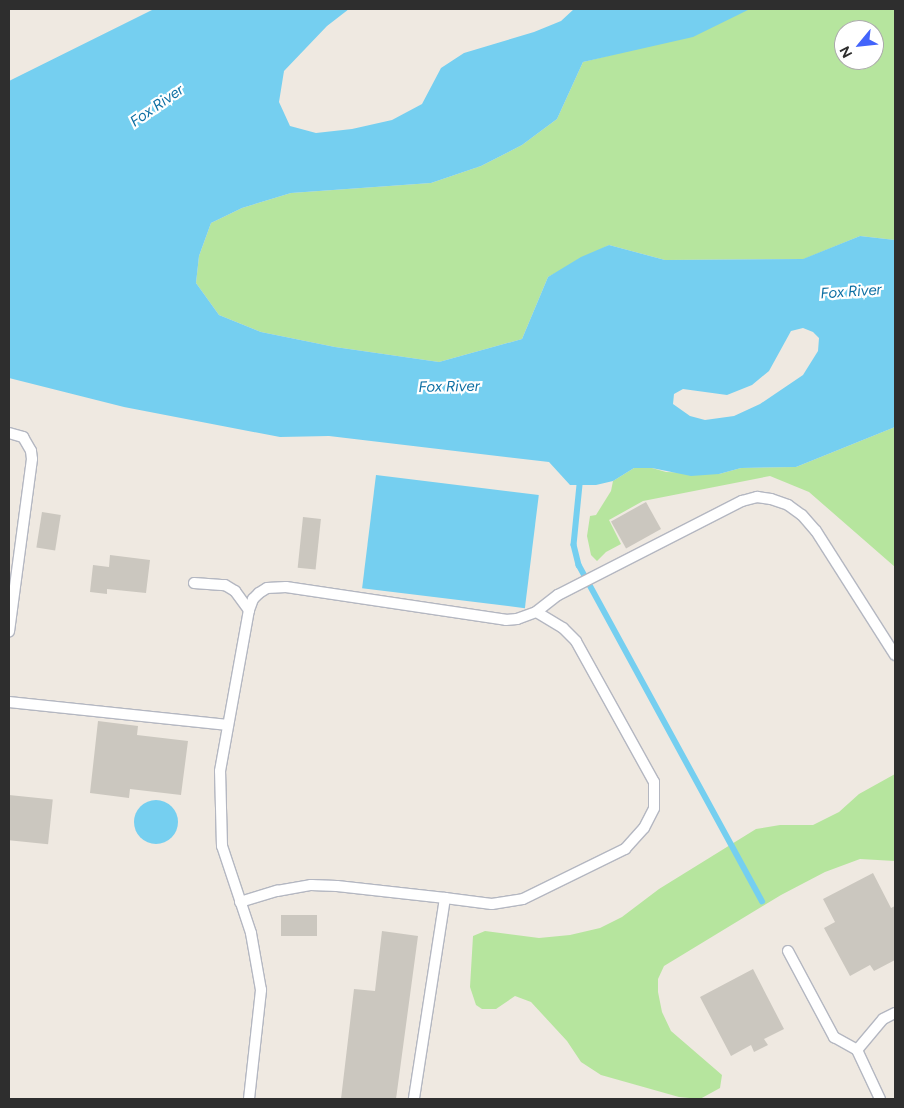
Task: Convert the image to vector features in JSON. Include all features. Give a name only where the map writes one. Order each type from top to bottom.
[{"type":"lane","points":[[9,433],[23,438],[31,451],[32,459],[9,631]]},
{"type":"lane","points":[[249,1099],[261,990],[251,933],[222,846],[220,771],[249,610],[253,599],[259,593],[267,588],[286,587],[506,620],[517,619],[536,612],[558,595],[742,500],[757,497],[771,499],[788,505],[802,516],[816,532],[895,655]]},
{"type":"lane","points":[[194,583],[224,585],[235,591],[249,610]]},
{"type":"lane","points":[[240,902],[311,885],[337,886],[492,904],[523,899],[625,848],[644,828],[654,808],[654,782],[576,641],[563,628],[536,612]]},
{"type":"lane","points":[[9,702],[228,725]]},
{"type":"lane","points":[[414,1099],[445,898]]},
{"type":"lane","points":[[788,951],[834,1037],[857,1050],[880,1099]]},
{"type":"lane","points":[[857,1050],[883,1019],[895,1013]]},
{"type":"green space","points":[[750,9],[895,9],[895,240],[860,236],[804,259],[665,260],[609,245],[548,277],[522,339],[439,362],[335,347],[261,332],[219,315],[196,283],[199,256],[211,223],[242,208],[291,193],[431,183],[481,166],[522,145],[557,119],[583,62],[631,50]]},
{"type":"green space","points":[[895,427],[895,567],[809,492],[770,476],[643,501],[609,520],[621,544],[606,552],[597,561],[591,555],[587,536],[590,516],[596,515],[611,491],[613,481],[634,468],[652,468],[666,472],[719,474],[741,468],[796,467]]},
{"type":"green space","points":[[895,774],[895,861],[860,859],[825,872],[781,895],[664,966],[658,979],[658,992],[662,1012],[671,1031],[722,1075],[720,1088],[700,1099],[679,1097],[601,1075],[581,1062],[567,1041],[531,1002],[515,996],[496,1009],[482,1009],[476,1005],[470,987],[473,936],[485,931],[539,938],[570,935],[600,928],[622,917],[659,889],[756,829],[780,825],[813,825],[839,812],[859,794]]},
{"type":"water","name":"Fox River","points":[[154,9],[349,9],[327,26],[284,71],[279,102],[290,126],[316,133],[352,129],[392,120],[422,104],[441,68],[464,53],[534,32],[561,21],[574,9],[750,9],[693,37],[583,62],[557,119],[522,145],[481,166],[431,183],[291,193],[242,208],[211,223],[199,256],[196,283],[219,315],[261,332],[335,347],[439,362],[522,339],[548,277],[581,257],[609,245],[665,260],[803,259],[860,236],[895,240],[895,427],[796,467],[741,468],[719,474],[691,476],[652,468],[634,468],[613,481],[596,485],[570,485],[549,462],[329,436],[280,437],[124,407],[9,378],[9,81]],"holes":[[[803,328],[813,332],[819,338],[818,351],[803,375],[760,404],[734,416],[705,420],[690,416],[673,404],[674,394],[683,389],[727,395],[752,385],[769,371],[791,331]]]},
{"type":"water","points":[[376,475],[539,495],[525,608],[362,588]]},
{"type":"water","points":[[160,800],[172,806],[177,813],[177,831],[172,838],[165,843],[152,844],[144,841],[137,834],[134,818],[137,810],[144,803]]},
{"type":"building","points":[[646,502],[661,529],[626,549],[611,521]]},
{"type":"building","points":[[42,512],[61,515],[55,551],[36,548]]},
{"type":"building","points":[[303,517],[321,519],[316,570],[298,568]]},
{"type":"building","points":[[110,555],[150,560],[146,593],[107,589],[107,594],[90,592],[93,565],[109,567]]},
{"type":"building","points":[[98,721],[138,726],[137,735],[188,741],[181,795],[130,789],[129,798],[90,793]]},
{"type":"building","points":[[9,795],[53,800],[48,844],[9,840]]},
{"type":"building","points":[[873,873],[891,908],[895,906],[895,960],[874,971],[870,965],[850,976],[824,928],[835,922],[823,899]]},
{"type":"building","points":[[281,915],[317,915],[317,936],[281,936]]},
{"type":"building","points":[[382,931],[418,936],[396,1099],[341,1099],[354,989],[375,991]]},
{"type":"building","points":[[753,969],[784,1029],[764,1039],[768,1045],[754,1052],[751,1045],[731,1056],[700,997]]},
{"type":"waterway","points":[[580,485],[574,545],[579,565],[762,901]]}]
